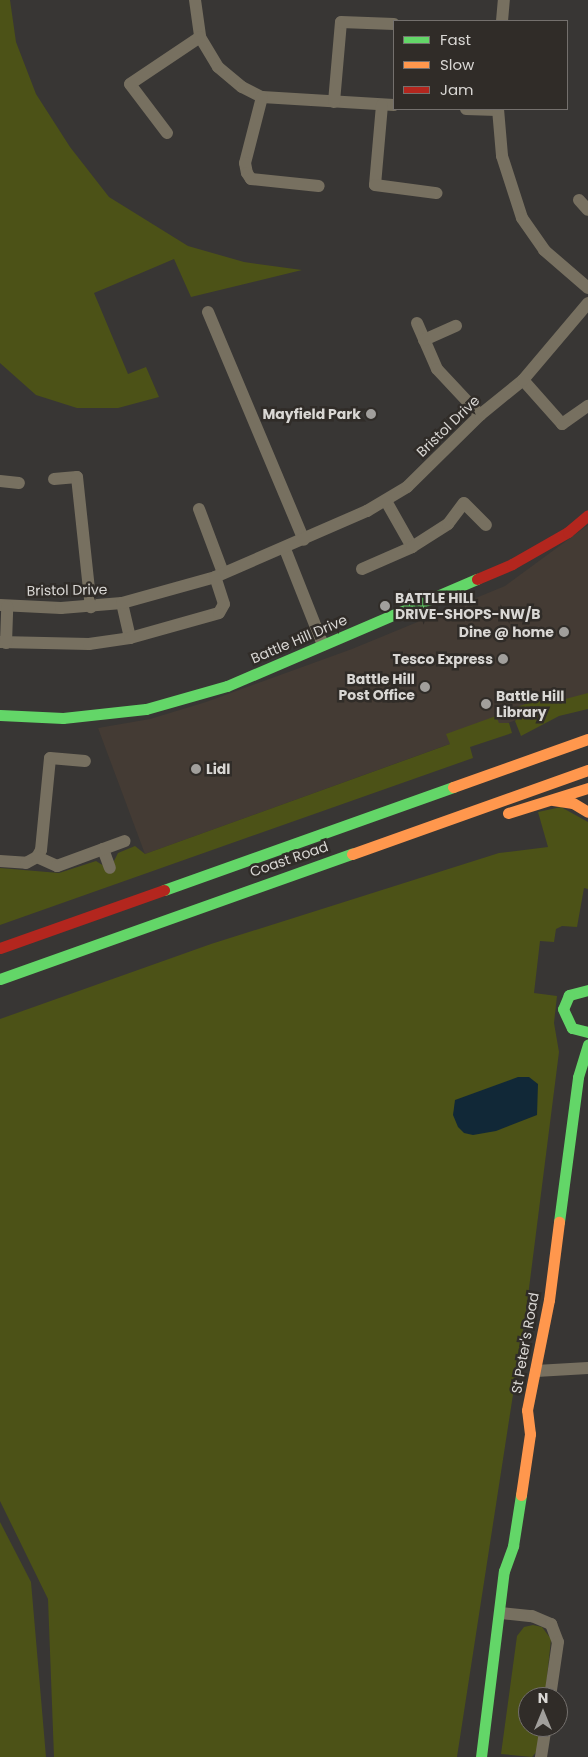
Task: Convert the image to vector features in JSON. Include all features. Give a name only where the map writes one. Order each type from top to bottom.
[{"type":"main road","name":"Battle Hill Drive","points":[[0,714],[63,718],[146,709],[226,686],[512,564],[568,532],[588,515]]},
{"type":"main road","name":"Coast Road","points":[[0,948],[588,739]]},
{"type":"main road","name":"Coast Road","points":[[0,979],[166,918],[588,770]]},
{"type":"main road","points":[[166,918],[588,788]]},
{"type":"main road","points":[[553,800],[573,803],[588,812]]},
{"type":"main road","name":"St Peter's Road","points":[[578,1077],[575,1031],[566,1023],[563,1009],[569,996],[585,989],[588,976]]},
{"type":"main road","points":[[575,1031],[588,1032]]},
{"type":"main road","name":"St Peter's Road","points":[[481,1757],[501,1613],[504,1571],[513,1546],[530,1434],[528,1410],[536,1371],[578,1077],[588,1044]]},
{"type":"street","points":[[195,0],[200,37],[218,67],[242,87],[262,97],[388,105],[375,185],[436,193]]},
{"type":"street","points":[[502,20],[504,0]]},
{"type":"street","points":[[334,102],[341,22],[393,24]]},
{"type":"street","points":[[167,132],[130,84],[200,37]]},
{"type":"street","points":[[262,97],[246,163],[246,173],[251,179],[319,186]]},
{"type":"street","points":[[498,110],[502,156],[522,218],[544,250],[588,288]]},
{"type":"street","points":[[578,200],[588,210]]},
{"type":"street","name":"Bristol Drive","points":[[4,605],[91,607],[122,603],[219,575],[284,549],[386,501],[407,487],[480,415],[523,380],[588,303]]},
{"type":"street","points":[[208,312],[304,540]]},
{"type":"street","points":[[417,323],[437,369],[480,415]]},
{"type":"street","points":[[424,340],[456,326]]},
{"type":"street","points":[[523,380],[562,424],[588,406]]},
{"type":"street","points":[[54,479],[77,477],[91,607]]},
{"type":"street","points":[[0,482],[19,483]]},
{"type":"street","points":[[386,501],[412,547]]},
{"type":"street","points":[[362,569],[412,547],[448,524],[464,503],[486,525]]},
{"type":"street","points":[[4,605],[3,643],[89,644],[130,638],[219,613],[224,604],[219,575],[199,509]]},
{"type":"street","points":[[284,549],[323,645]]},
{"type":"street","points":[[122,603],[130,638]]},
{"type":"street","points":[[0,861],[26,864],[36,857],[41,850],[50,758],[85,761]]},
{"type":"street","points":[[36,857],[57,866],[125,841]]},
{"type":"street","points":[[103,849],[110,868]]},
{"type":"street","points":[[536,1371],[588,1368]]},
{"type":"street","points":[[501,1613],[532,1616],[551,1624],[558,1642],[551,1687]]},
{"type":"street","points":[[541,1757],[544,1737]]},
{"type":"shaded area","points":[[588,525],[588,694],[145,854],[98,728],[150,719],[206,702],[352,649],[505,586]]},
{"type":"green space","points":[[0,0],[10,0],[16,42],[36,94],[70,147],[109,197],[188,246],[244,262],[302,270],[191,297],[174,259],[94,293],[128,374],[146,367],[159,397],[118,408],[77,408],[36,395],[0,363]]},
{"type":"green space","points":[[588,693],[588,709],[559,716],[521,736],[515,721],[520,715],[517,707],[550,695],[554,702]]},
{"type":"green space","points":[[496,716],[499,723],[509,723],[512,733],[470,747],[473,758],[0,925],[0,868],[59,873],[96,861],[104,866],[114,861],[118,853],[135,846],[145,854],[450,744],[446,734]]},
{"type":"green space","points":[[561,807],[588,822],[588,889],[584,888],[577,927],[562,926],[556,929],[554,942],[540,941],[534,993],[557,996],[554,1023],[559,1052],[527,1304],[457,1757],[54,1757],[48,1599],[0,1501],[0,1019],[211,944],[499,853],[548,847],[538,812]]},
{"type":"green space","points":[[0,1522],[31,1582],[46,1757],[0,1757]]},
{"type":"green space","points":[[533,1625],[542,1627],[551,1639],[546,1687],[518,1687],[518,1737],[541,1737],[539,1749],[532,1757],[501,1754],[517,1636],[524,1627]]},
{"type":"water","points":[[518,1077],[529,1077],[538,1084],[537,1115],[496,1131],[473,1135],[464,1133],[458,1127],[453,1115],[455,1100]]},
{"type":"traffic: fast","points":[[0,715],[63,718],[146,709],[227,686],[477,579]]},
{"type":"traffic: fast","points":[[164,890],[453,787]]},
{"type":"traffic: fast","points":[[0,979],[352,854]]},
{"type":"traffic: fast","points":[[588,990],[569,995],[563,1009],[572,1028],[588,1032]]},
{"type":"traffic: fast","points":[[559,1222],[578,1077],[588,1044]]},
{"type":"traffic: fast","points":[[481,1757],[504,1571],[513,1546],[521,1495]]},
{"type":"traffic: slow","points":[[453,787],[588,739]]},
{"type":"traffic: slow","points":[[352,854],[588,770]]},
{"type":"traffic: slow","points":[[508,813],[588,788]]},
{"type":"traffic: slow","points":[[553,800],[573,803],[588,812]]},
{"type":"traffic: slow","points":[[521,1495],[530,1434],[527,1410],[549,1300],[559,1222]]},
{"type":"traffic: jam","points":[[477,579],[512,564],[568,532],[588,515]]},
{"type":"traffic: jam","points":[[0,948],[164,890]]},
{"type":"place","name":"Mayfield Park","points":[[371,414]]},
{"type":"place","name":"BATTLE HILL DRIVE-SHOPS-NW/B","points":[[385,606]]},
{"type":"place","name":"Dine @ home","points":[[564,632]]},
{"type":"place","name":"Tesco Express","points":[[503,659]]},
{"type":"place","name":"Battle Hill Post Office","points":[[425,687]]},
{"type":"place","name":"Battle Hill Library","points":[[486,704]]},
{"type":"place","name":"Lidl","points":[[196,769]]}]
